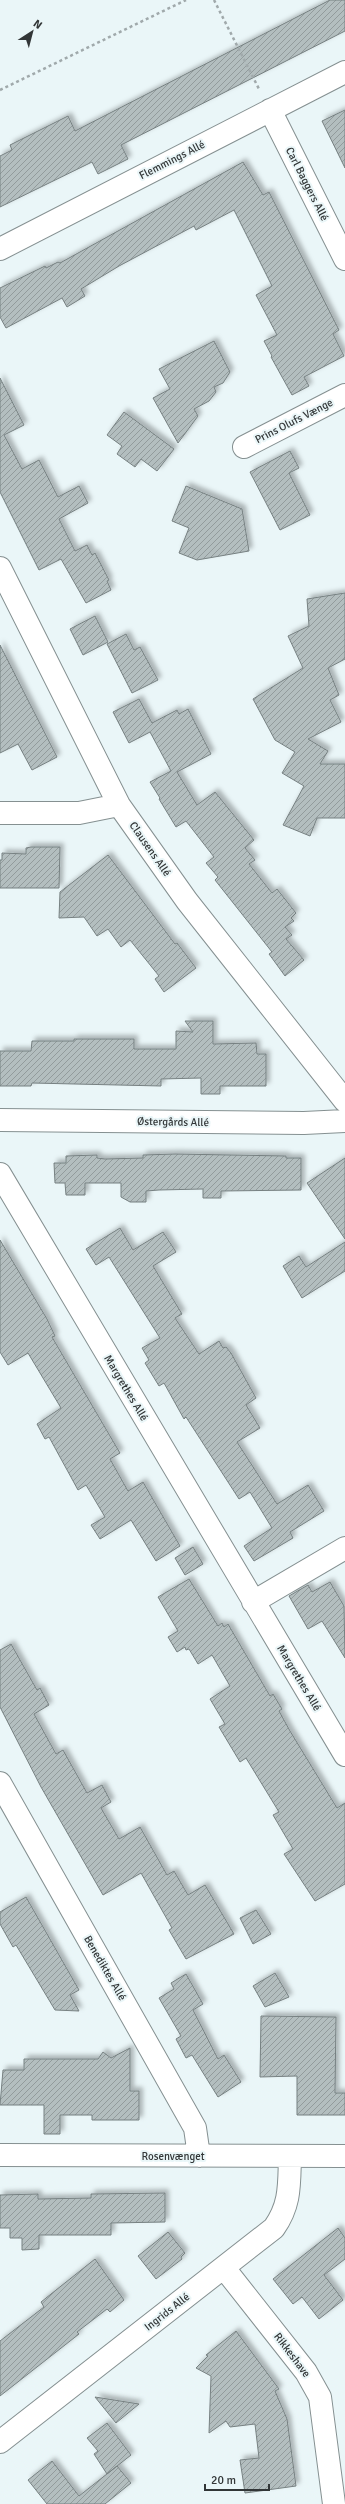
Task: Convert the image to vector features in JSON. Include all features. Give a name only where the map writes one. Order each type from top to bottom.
[{"type":"street","name":"Flemmings Allé","points":[[0,249],[345,72]]},
{"type":"street","name":"Carl Baggers Allé","points":[[270,110],[345,259]]},
{"type":"street","name":"Prins Olufs Vænge","points":[[244,447],[345,395]]},
{"type":"street","name":"Clausens Allé","points":[[0,568],[119,805],[187,901],[345,1101]]},
{"type":"street","points":[[0,813],[79,813],[119,805]]},
{"type":"street","name":"Østergårds Allé","points":[[0,1120],[304,1123],[345,1121]]},
{"type":"street","name":"Margrethes Allé","points":[[0,1174],[345,1755]]},
{"type":"street","points":[[253,1602],[345,1548]]},
{"type":"street","name":"Benediktes Allé","points":[[0,1783],[195,2128],[199,2156]]},
{"type":"street","name":"Rosenvænget","points":[[0,2155],[345,2156]]},
{"type":"street","name":"Ingrids Allé","points":[[0,2442],[274,2228],[284,2214],[289,2191],[290,2156]]},
{"type":"street","name":"Rikkeshave","points":[[224,2268],[306,2372],[320,2398],[334,2504]]},
{"type":"path","points":[[0,90],[186,0]]},
{"type":"path","points":[[214,0],[270,110]]},
{"type":"building","points":[[330,0],[345,0],[345,31],[121,145],[128,159],[98,174],[92,162],[0,207],[0,156],[12,150],[10,145],[68,116],[75,131]]},
{"type":"building","points":[[345,110],[345,168],[322,121]]},
{"type":"building","points":[[243,162],[263,195],[269,192],[339,330],[333,334],[344,356],[304,377],[309,386],[292,395],[264,341],[277,335],[256,295],[272,286],[234,210],[196,230],[194,226],[119,266],[81,289],[85,296],[67,307],[62,298],[6,328],[0,317],[0,288],[45,266],[46,268],[58,262],[60,263]]},
{"type":"building","points":[[214,341],[230,372],[223,383],[214,387],[216,392],[209,401],[194,409],[198,416],[178,443],[153,398],[170,389],[159,369]]},
{"type":"building","points":[[0,378],[24,425],[4,435],[22,469],[39,460],[58,497],[79,486],[88,503],[59,519],[75,551],[87,545],[92,555],[95,553],[109,580],[107,581],[111,590],[86,603],[61,559],[39,570],[0,492]]},
{"type":"building","points":[[124,412],[174,449],[157,471],[141,459],[135,467],[117,454],[122,446],[107,435]]},
{"type":"building","points":[[290,451],[299,468],[289,473],[310,515],[280,530],[250,472]]},
{"type":"building","points":[[186,486],[242,509],[249,551],[197,560],[179,553],[189,528],[172,521]]},
{"type":"building","points":[[345,593],[345,659],[328,668],[339,695],[330,700],[341,722],[308,739],[328,751],[320,764],[345,764],[345,818],[317,818],[310,836],[283,825],[304,786],[282,773],[295,752],[275,740],[253,699],[303,668],[288,636],[309,626],[307,599]]},
{"type":"building","points":[[95,616],[108,642],[83,655],[70,629]]},
{"type":"building","points":[[126,634],[134,650],[140,647],[158,680],[132,693],[107,644]]},
{"type":"building","points":[[0,645],[57,757],[32,770],[18,744],[0,753]]},
{"type":"building","points":[[139,699],[152,723],[177,710],[179,714],[188,709],[211,754],[177,772],[197,805],[215,792],[254,840],[245,848],[255,860],[249,864],[272,893],[277,889],[296,913],[291,918],[294,921],[285,927],[292,935],[286,939],[304,960],[285,976],[269,954],[272,952],[215,880],[218,877],[206,863],[214,857],[186,821],[176,827],[159,799],[160,798],[150,782],[171,771],[150,732],[129,743],[113,712]]},
{"type":"building","points":[[60,847],[59,888],[0,888],[0,860],[2,860],[2,853],[26,854],[26,848]]},
{"type":"building","points":[[108,855],[175,944],[177,943],[196,968],[164,992],[155,979],[159,976],[130,940],[121,947],[108,929],[97,936],[84,917],[59,918],[60,892]]},
{"type":"building","points":[[185,1021],[213,1021],[213,1044],[256,1043],[257,1054],[266,1054],[266,1086],[220,1086],[220,1094],[201,1094],[201,1078],[161,1079],[161,1086],[32,1083],[31,1086],[0,1086],[0,1051],[31,1051],[32,1041],[74,1041],[74,1039],[134,1039],[134,1049],[176,1049],[176,1031],[193,1032]]},
{"type":"building","points":[[175,1154],[286,1156],[286,1158],[301,1158],[301,1190],[221,1191],[221,1198],[203,1198],[203,1189],[159,1190],[146,1191],[146,1202],[130,1202],[121,1197],[121,1183],[85,1183],[85,1195],[66,1195],[65,1183],[55,1183],[54,1163],[66,1163],[66,1156],[97,1155],[97,1158],[105,1159],[143,1158],[143,1155]]},
{"type":"building","points":[[345,1158],[345,1239],[307,1183]]},
{"type":"building","points":[[120,1228],[133,1250],[163,1232],[176,1252],[153,1266],[182,1314],[175,1318],[199,1354],[219,1341],[223,1348],[226,1347],[231,1353],[256,1398],[246,1405],[260,1428],[237,1442],[277,1504],[308,1485],[324,1511],[290,1532],[293,1538],[254,1561],[244,1546],[272,1528],[250,1492],[239,1499],[186,1417],[184,1419],[164,1383],[159,1386],[145,1363],[149,1360],[142,1348],[160,1338],[109,1257],[96,1265],[86,1249]]},
{"type":"building","points":[[0,1240],[47,1319],[55,1336],[52,1337],[120,1453],[110,1459],[128,1491],[143,1482],[180,1546],[156,1561],[131,1520],[100,1539],[91,1525],[105,1517],[86,1485],[78,1490],[49,1437],[45,1439],[37,1424],[61,1408],[28,1353],[8,1365],[0,1352]]},
{"type":"building","points":[[345,1242],[345,1271],[302,1298],[283,1266],[299,1256],[306,1267]]},
{"type":"building","points":[[193,1547],[203,1564],[185,1575],[175,1558]]},
{"type":"building","points":[[189,1579],[218,1626],[222,1623],[224,1627],[228,1624],[270,1696],[273,1694],[282,1709],[279,1711],[290,1731],[337,1808],[345,1803],[345,1884],[315,1901],[284,1854],[293,1849],[273,1815],[279,1812],[246,1758],[240,1762],[219,1727],[225,1724],[210,1699],[230,1686],[212,1655],[198,1664],[189,1649],[186,1650],[185,1647],[177,1652],[168,1637],[178,1631],[158,1597]]},
{"type":"building","points":[[330,1582],[344,1606],[345,1658],[322,1621],[308,1629],[289,1596],[308,1585],[312,1592]]},
{"type":"building","points":[[11,1644],[37,1690],[40,1688],[49,1705],[34,1714],[56,1754],[63,1750],[87,1793],[102,1785],[111,1802],[101,1808],[119,1839],[140,1827],[167,1875],[174,1871],[188,1895],[205,1885],[234,1934],[186,1959],[169,1930],[172,1928],[141,1873],[103,1895],[41,1787],[0,1707],[0,1650]]},
{"type":"building","points":[[26,1897],[79,1990],[70,1995],[79,2011],[55,2010],[16,1945],[13,1947],[0,1924],[0,1912]]},
{"type":"building","points":[[256,1910],[271,1934],[253,1944],[240,1918]]},
{"type":"building","points":[[275,1973],[289,1997],[265,2007],[253,1986]]},
{"type":"building","points":[[186,1974],[203,2004],[193,2010],[218,2059],[224,2055],[241,2082],[218,2097],[192,2055],[186,2058],[176,2039],[181,2036],[159,1998],[174,1989],[171,1983]]},
{"type":"building","points":[[261,2016],[336,2017],[335,2093],[345,2093],[345,2115],[297,2115],[297,2076],[260,2077]]},
{"type":"building","points":[[130,2048],[130,2091],[139,2091],[139,2120],[92,2120],[92,2115],[60,2115],[60,2134],[44,2134],[44,2105],[0,2105],[3,2070],[24,2070],[24,2059],[98,2059],[103,2052],[111,2058]]},
{"type":"building","points":[[165,2193],[165,2222],[111,2223],[111,2235],[39,2235],[39,2249],[22,2250],[22,2238],[10,2238],[10,2228],[0,2228],[0,2195],[38,2194],[38,2199],[91,2198],[91,2194]]},
{"type":"building","points":[[338,2228],[345,2238],[345,2259],[324,2275],[343,2300],[319,2319],[302,2297],[293,2304],[273,2279]]},
{"type":"building","points":[[168,2232],[185,2253],[181,2257],[182,2259],[156,2279],[138,2256]]},
{"type":"building","points":[[95,2259],[124,2300],[110,2312],[107,2309],[77,2332],[79,2334],[0,2396],[0,2341],[44,2307],[41,2302]]},
{"type":"building","points":[[236,2331],[279,2389],[275,2391],[287,2419],[296,2486],[245,2493],[240,2460],[259,2458],[255,2424],[230,2427],[226,2421],[209,2433],[211,2376],[196,2368],[208,2356],[206,2355]]},
{"type":"building","points":[[95,2397],[139,2404],[116,2423]]},
{"type":"building","points":[[107,2423],[131,2455],[107,2474],[94,2454],[98,2451],[87,2438]]},
{"type":"building","points":[[52,2461],[79,2496],[117,2466],[131,2483],[105,2504],[47,2504],[28,2480]]}]
